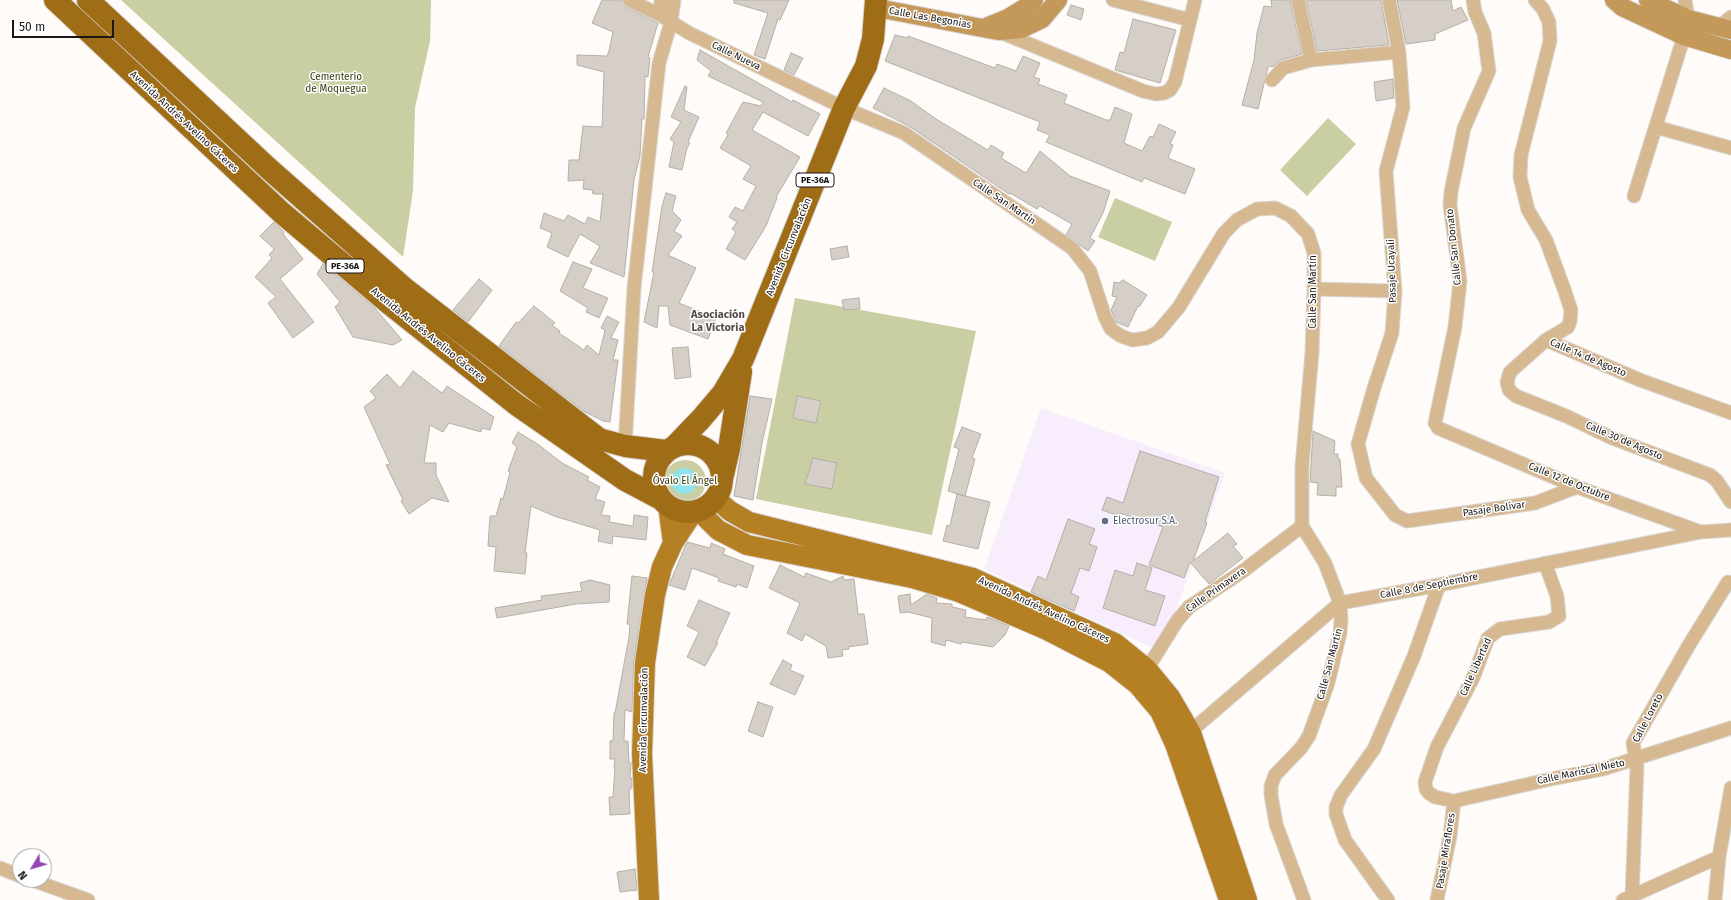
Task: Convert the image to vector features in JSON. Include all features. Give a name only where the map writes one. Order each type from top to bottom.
[{"type":"highway","name":"Avenida Andrés Avelino Cáceres","points":[[55,0],[293,222],[427,335],[517,405],[625,480],[664,502]]},
{"type":"highway","name":"PE-36A","points":[[88,0],[268,168],[404,288],[599,438],[625,446],[670,448]]},
{"type":"highway","name":"Avenida Circunvalación","points":[[670,448],[723,393],[743,359],[844,108],[866,66],[873,40],[876,3]]},
{"type":"highway","points":[[293,222],[313,208]]},
{"type":"highway","name":"Avenida Circunvalación","points":[[708,500],[729,449],[743,359]]},
{"type":"highway","points":[[692,443],[708,450],[719,463],[708,500],[685,512],[664,502],[654,485],[654,470],[661,456],[670,448],[692,443]]},
{"type":"main road","name":"Avenida Circunvalación","points":[[649,900],[642,754],[645,663],[655,595],[662,567],[672,543],[681,528],[708,500]]},
{"type":"main road","name":"Avenida Andrés Avelino Cáceres","points":[[708,500],[749,522],[973,578],[1115,643],[1147,669],[1170,697],[1191,733],[1247,900]]},
{"type":"main road","name":"Avenida Andrés Avelino Cáceres","points":[[708,500],[718,530],[747,545],[912,578],[953,590],[1048,630],[1109,662],[1138,685],[1160,711],[1175,744],[1229,900]]},
{"type":"main road","name":"Avenida Circunvalación","points":[[664,502],[672,543]]},
{"type":"main road","points":[[1080,647],[1094,633]]},
{"type":"street","name":"Calle Nueva","points":[[629,0],[665,18],[689,33],[844,108]]},
{"type":"street","points":[[661,0],[665,18]]},
{"type":"street","points":[[625,446],[635,280],[665,18],[674,0]]},
{"type":"street","name":"Calle Las Begonias","points":[[991,29],[1031,4],[1034,0]]},
{"type":"street","name":"Calle Las Begonias","points":[[876,3],[991,29],[1021,29],[1042,19],[1058,0]]},
{"type":"street","points":[[1113,0],[1190,20]]},
{"type":"street","points":[[991,29],[1143,91],[1156,94],[1164,93],[1170,90],[1175,82],[1195,0]]},
{"type":"street","points":[[1298,0],[1311,60]]},
{"type":"street","name":"Pasaje Ucayali","points":[[1389,0],[1399,52],[1403,107],[1386,171],[1395,291],[1392,334],[1374,388],[1358,444],[1366,478],[1395,515],[1407,521]]},
{"type":"street","name":"Calle San Donato","points":[[1438,428],[1435,423],[1435,415],[1455,327],[1460,281],[1450,205],[1451,192],[1464,128],[1489,71],[1484,33],[1475,12],[1473,0]]},
{"type":"street","name":"Calle 14 de Agosto","points":[[1535,0],[1543,9],[1549,22],[1550,41],[1521,155],[1520,177],[1528,210],[1546,240],[1570,310],[1570,321],[1568,327],[1546,340]]},
{"type":"street","points":[[1614,0],[1622,7],[1686,28],[1731,50]]},
{"type":"street","points":[[1648,0],[1686,28],[1727,25]]},
{"type":"street","points":[[1634,196],[1686,28],[1685,0]]},
{"type":"street","points":[[1272,80],[1283,68],[1311,60],[1399,52]]},
{"type":"street","name":"Calle San Martín","points":[[844,108],[904,133],[1072,248],[1090,271],[1105,317],[1112,329],[1121,336],[1132,340],[1147,338],[1158,332],[1178,307],[1224,233],[1237,220],[1257,209],[1275,208],[1291,216],[1308,234],[1314,253],[1314,289],[1312,353],[1302,466],[1302,526],[1326,563],[1340,603],[1340,633],[1328,683],[1309,736],[1301,748],[1275,775],[1271,786],[1276,824],[1304,900]]},
{"type":"street","points":[[1656,127],[1731,148]]},
{"type":"street","points":[[1314,289],[1395,291]]},
{"type":"street","name":"Calle 14 de Agosto","points":[[1546,340],[1640,380],[1731,413]]},
{"type":"street","name":"Calle 30 de Agosto","points":[[1546,340],[1510,372],[1507,382],[1509,390],[1516,396],[1566,416],[1612,438],[1710,475],[1717,481],[1731,502]]},
{"type":"street","name":"Calle 12 de Octubre","points":[[1438,428],[1577,487],[1701,532]]},
{"type":"street","name":"Pasaje Bolívar","points":[[1407,521],[1535,503],[1577,487]]},
{"type":"street","name":"Calle Primavera","points":[[1147,669],[1177,621],[1189,607],[1243,571],[1302,526]]},
{"type":"street","name":"Calle 8 de Septiembre","points":[[1340,603],[1439,585],[1701,532],[1731,530]]},
{"type":"street","name":"Calle Libertad","points":[[1430,793],[1426,789],[1425,782],[1437,747],[1473,678],[1488,638],[1500,629],[1549,622],[1559,616],[1557,596],[1545,563]]},
{"type":"street","name":"Calle Loreto","points":[[1627,898],[1637,767],[1632,743],[1689,645],[1728,582]]},
{"type":"street","points":[[1388,900],[1345,840],[1340,831],[1336,807],[1341,795],[1374,749],[1414,656],[1439,585]]},
{"type":"street","points":[[1175,744],[1191,733],[1340,603]]},
{"type":"street","name":"Calle Mariscal Nieto","points":[[1430,793],[1435,797],[1454,801],[1550,779],[1603,769],[1731,728]]},
{"type":"street","points":[[1715,900],[1719,857],[1731,788]]},
{"type":"street","name":"Pasaje Miraflores","points":[[1438,900],[1450,836],[1454,801]]},
{"type":"street","points":[[1627,898],[1719,857]]},
{"type":"street","points":[[0,868],[12,873]]},
{"type":"street","points":[[52,887],[88,900]]},
{"type":"shaded area","name":"Electrosur S.A.","points":[[1041,408],[1225,473],[1175,613],[1151,647],[984,569]]},
{"type":"green space","name":"Cementerio de Moquegua","points":[[121,0],[431,0],[430,41],[415,108],[413,191],[403,257]]},
{"type":"green space","points":[[1328,118],[1356,144],[1307,196],[1280,170]]},
{"type":"green space","points":[[1115,198],[1172,222],[1155,261],[1098,237]]},
{"type":"green space","points":[[795,298],[976,331],[932,535],[756,499]]},
{"type":"green space","name":"Óvalo El Ángel","points":[[685,460],[700,466],[706,481],[700,496],[685,502],[670,496],[664,481],[670,466]]},
{"type":"water","points":[[684,468],[693,472],[697,481],[693,490],[684,494],[675,490],[671,481],[675,472]]},
{"type":"building","points":[[602,0],[621,0],[626,7],[658,23],[648,57],[650,58],[648,77],[645,76],[644,119],[642,119],[640,156],[634,180],[624,277],[590,263],[600,246],[580,234],[568,257],[547,247],[552,233],[540,228],[544,213],[564,221],[568,215],[585,224],[588,217],[600,222],[603,194],[593,194],[592,190],[583,189],[584,180],[568,181],[569,160],[579,160],[583,126],[602,127],[604,72],[577,65],[577,55],[607,56],[613,32],[592,23]]},
{"type":"building","points":[[734,0],[789,0],[780,20],[778,19],[765,59],[754,55],[768,13],[734,3]]},
{"type":"building","points":[[1271,0],[1290,0],[1302,54],[1281,60],[1274,66],[1268,67],[1258,109],[1242,105],[1254,60],[1257,33],[1264,6],[1272,7]]},
{"type":"building","points":[[1306,0],[1381,0],[1389,45],[1317,51]]},
{"type":"building","points":[[1397,0],[1451,0],[1453,11],[1461,7],[1468,20],[1435,34],[1435,40],[1406,44]]},
{"type":"building","points":[[1071,5],[1084,9],[1081,20],[1067,15]]},
{"type":"building","points":[[1133,19],[1176,30],[1160,83],[1115,70],[1120,52],[1124,53]]},
{"type":"building","points":[[895,35],[908,38],[908,36],[995,68],[997,64],[1016,71],[1023,56],[1040,63],[1034,77],[1040,79],[1038,84],[1067,95],[1064,103],[1106,120],[1110,120],[1115,107],[1132,114],[1124,143],[1142,151],[1150,136],[1153,137],[1159,124],[1176,132],[1170,144],[1173,145],[1168,158],[1195,169],[1185,194],[1144,178],[1142,182],[1046,142],[1050,135],[1037,130],[1040,122],[885,61]]},
{"type":"building","points":[[700,50],[792,102],[793,100],[820,114],[808,136],[763,112],[752,130],[800,157],[776,197],[777,198],[766,226],[745,260],[726,249],[736,232],[732,229],[737,222],[729,217],[735,207],[743,211],[756,186],[743,179],[751,166],[720,148],[728,135],[726,133],[743,102],[761,106],[763,102],[708,76],[711,71],[697,60]]},
{"type":"building","points":[[791,53],[803,58],[794,75],[784,70]]},
{"type":"building","points":[[1393,79],[1394,98],[1376,101],[1374,82]]},
{"type":"building","points":[[685,86],[687,87],[684,110],[699,117],[688,142],[690,143],[687,148],[682,170],[669,167],[674,142],[670,139],[681,122],[671,117]]},
{"type":"building","points":[[884,88],[911,101],[936,119],[988,150],[991,145],[1004,153],[1001,158],[1026,173],[1040,151],[1070,176],[1110,191],[1103,213],[1090,238],[1095,241],[1088,251],[1066,235],[1072,224],[1040,206],[1037,209],[1010,193],[1009,194],[909,126],[873,108]]},
{"type":"building","points":[[666,193],[676,196],[672,211],[681,220],[674,231],[682,236],[668,255],[696,268],[679,303],[716,318],[708,339],[670,325],[668,306],[659,306],[657,328],[644,322],[654,272],[652,272],[662,206]]},
{"type":"building","points":[[274,222],[284,232],[283,234],[303,259],[280,279],[314,322],[293,338],[268,303],[276,297],[255,277],[272,258],[269,255],[274,249],[260,236]]},
{"type":"building","points":[[847,246],[849,257],[832,260],[830,249]]},
{"type":"building","points":[[573,262],[592,269],[583,288],[608,298],[599,318],[586,312],[588,308],[560,291]]},
{"type":"building","points":[[323,264],[374,307],[402,340],[393,345],[353,337],[335,307],[340,302],[317,274]]},
{"type":"building","points":[[479,279],[492,290],[468,322],[453,310]]},
{"type":"building","points":[[1123,280],[1147,295],[1139,307],[1138,306],[1128,327],[1116,322],[1111,310],[1117,297],[1112,296],[1114,282],[1119,283]]},
{"type":"building","points":[[859,298],[860,309],[844,310],[842,300]]},
{"type":"building","points":[[534,306],[555,323],[552,325],[560,331],[559,333],[584,350],[587,345],[599,355],[605,330],[601,328],[607,316],[619,322],[611,338],[618,340],[613,360],[618,360],[610,422],[603,421],[583,411],[499,346],[516,322],[518,323]]},
{"type":"building","points":[[688,347],[691,377],[675,379],[672,348]]},
{"type":"building","points":[[413,371],[442,393],[447,386],[494,417],[490,430],[482,428],[481,432],[449,423],[443,432],[430,425],[424,463],[436,463],[436,475],[449,502],[432,498],[409,514],[401,501],[403,500],[386,465],[390,464],[364,407],[376,398],[370,391],[387,374],[400,388]]},
{"type":"building","points":[[750,396],[772,399],[762,443],[753,500],[734,496]]},
{"type":"building","points":[[797,396],[821,401],[816,423],[793,418]]},
{"type":"building","points":[[962,427],[981,434],[972,458],[975,459],[965,496],[948,491],[959,449],[954,447]]},
{"type":"building","points":[[1313,431],[1335,441],[1334,454],[1338,454],[1338,459],[1340,459],[1342,487],[1336,487],[1336,496],[1317,495],[1318,483],[1310,482]]},
{"type":"building","points":[[518,432],[539,445],[562,463],[589,477],[587,480],[600,487],[595,499],[605,502],[601,515],[610,516],[609,522],[633,526],[634,515],[648,517],[646,540],[613,536],[612,544],[598,541],[600,530],[554,516],[531,506],[525,553],[527,553],[525,574],[494,571],[496,547],[488,546],[490,516],[496,516],[501,498],[503,499],[510,472],[508,471],[517,447],[512,443]]},
{"type":"building","points":[[1140,451],[1219,477],[1205,522],[1207,523],[1193,561],[1228,533],[1237,544],[1233,546],[1243,558],[1209,584],[1190,562],[1184,578],[1149,565],[1163,527],[1120,513],[1119,516],[1102,510],[1107,497],[1123,503]]},
{"type":"building","points":[[813,458],[837,463],[832,489],[805,484]]},
{"type":"building","points":[[957,494],[990,502],[978,549],[943,541],[947,525],[950,526]]},
{"type":"building","points":[[1068,519],[1095,529],[1089,544],[1097,547],[1089,571],[1080,568],[1071,593],[1079,597],[1074,611],[1031,592],[1038,576],[1046,580]]},
{"type":"building","points":[[687,542],[710,548],[711,543],[725,549],[723,554],[754,566],[747,588],[737,584],[736,587],[718,581],[719,578],[692,568],[685,590],[669,585]]},
{"type":"building","points":[[1137,563],[1152,568],[1145,590],[1165,596],[1155,626],[1103,608],[1115,570],[1133,576]]},
{"type":"building","points":[[780,565],[804,577],[806,573],[831,582],[843,576],[844,580],[854,579],[858,614],[864,614],[868,644],[848,647],[849,649],[842,650],[843,656],[828,658],[826,646],[805,634],[802,641],[787,633],[800,603],[769,588]]},
{"type":"building","points":[[632,576],[647,578],[634,661],[632,712],[625,710],[624,741],[628,741],[629,763],[631,763],[630,778],[632,778],[632,788],[629,790],[630,814],[610,815],[609,797],[613,797],[615,759],[610,759],[610,741],[613,741],[614,713],[629,637],[630,624],[627,624]]},
{"type":"building","points":[[590,580],[610,585],[609,602],[576,604],[497,618],[495,608],[542,600],[541,596],[582,591],[580,583]]},
{"type":"building","points":[[910,594],[911,605],[927,594],[937,598],[936,603],[952,604],[952,607],[966,610],[965,617],[986,620],[987,617],[1009,626],[1005,635],[993,647],[962,642],[961,644],[946,640],[945,646],[931,642],[932,618],[908,612],[900,613],[898,596]]},
{"type":"building","points":[[699,600],[730,613],[716,643],[718,643],[705,666],[687,657],[699,632],[687,626]]},
{"type":"building","points":[[783,660],[792,665],[790,670],[804,676],[795,695],[770,684]]},
{"type":"building","points":[[758,702],[773,707],[763,737],[748,731]]},
{"type":"building","points":[[635,869],[637,890],[620,892],[617,872]]},
{"type":"place","name":"Electrosur S.A.","points":[[1105,521]]},
{"type":"district","name":"Asociación La Victoria","points":[[718,321]]}]
